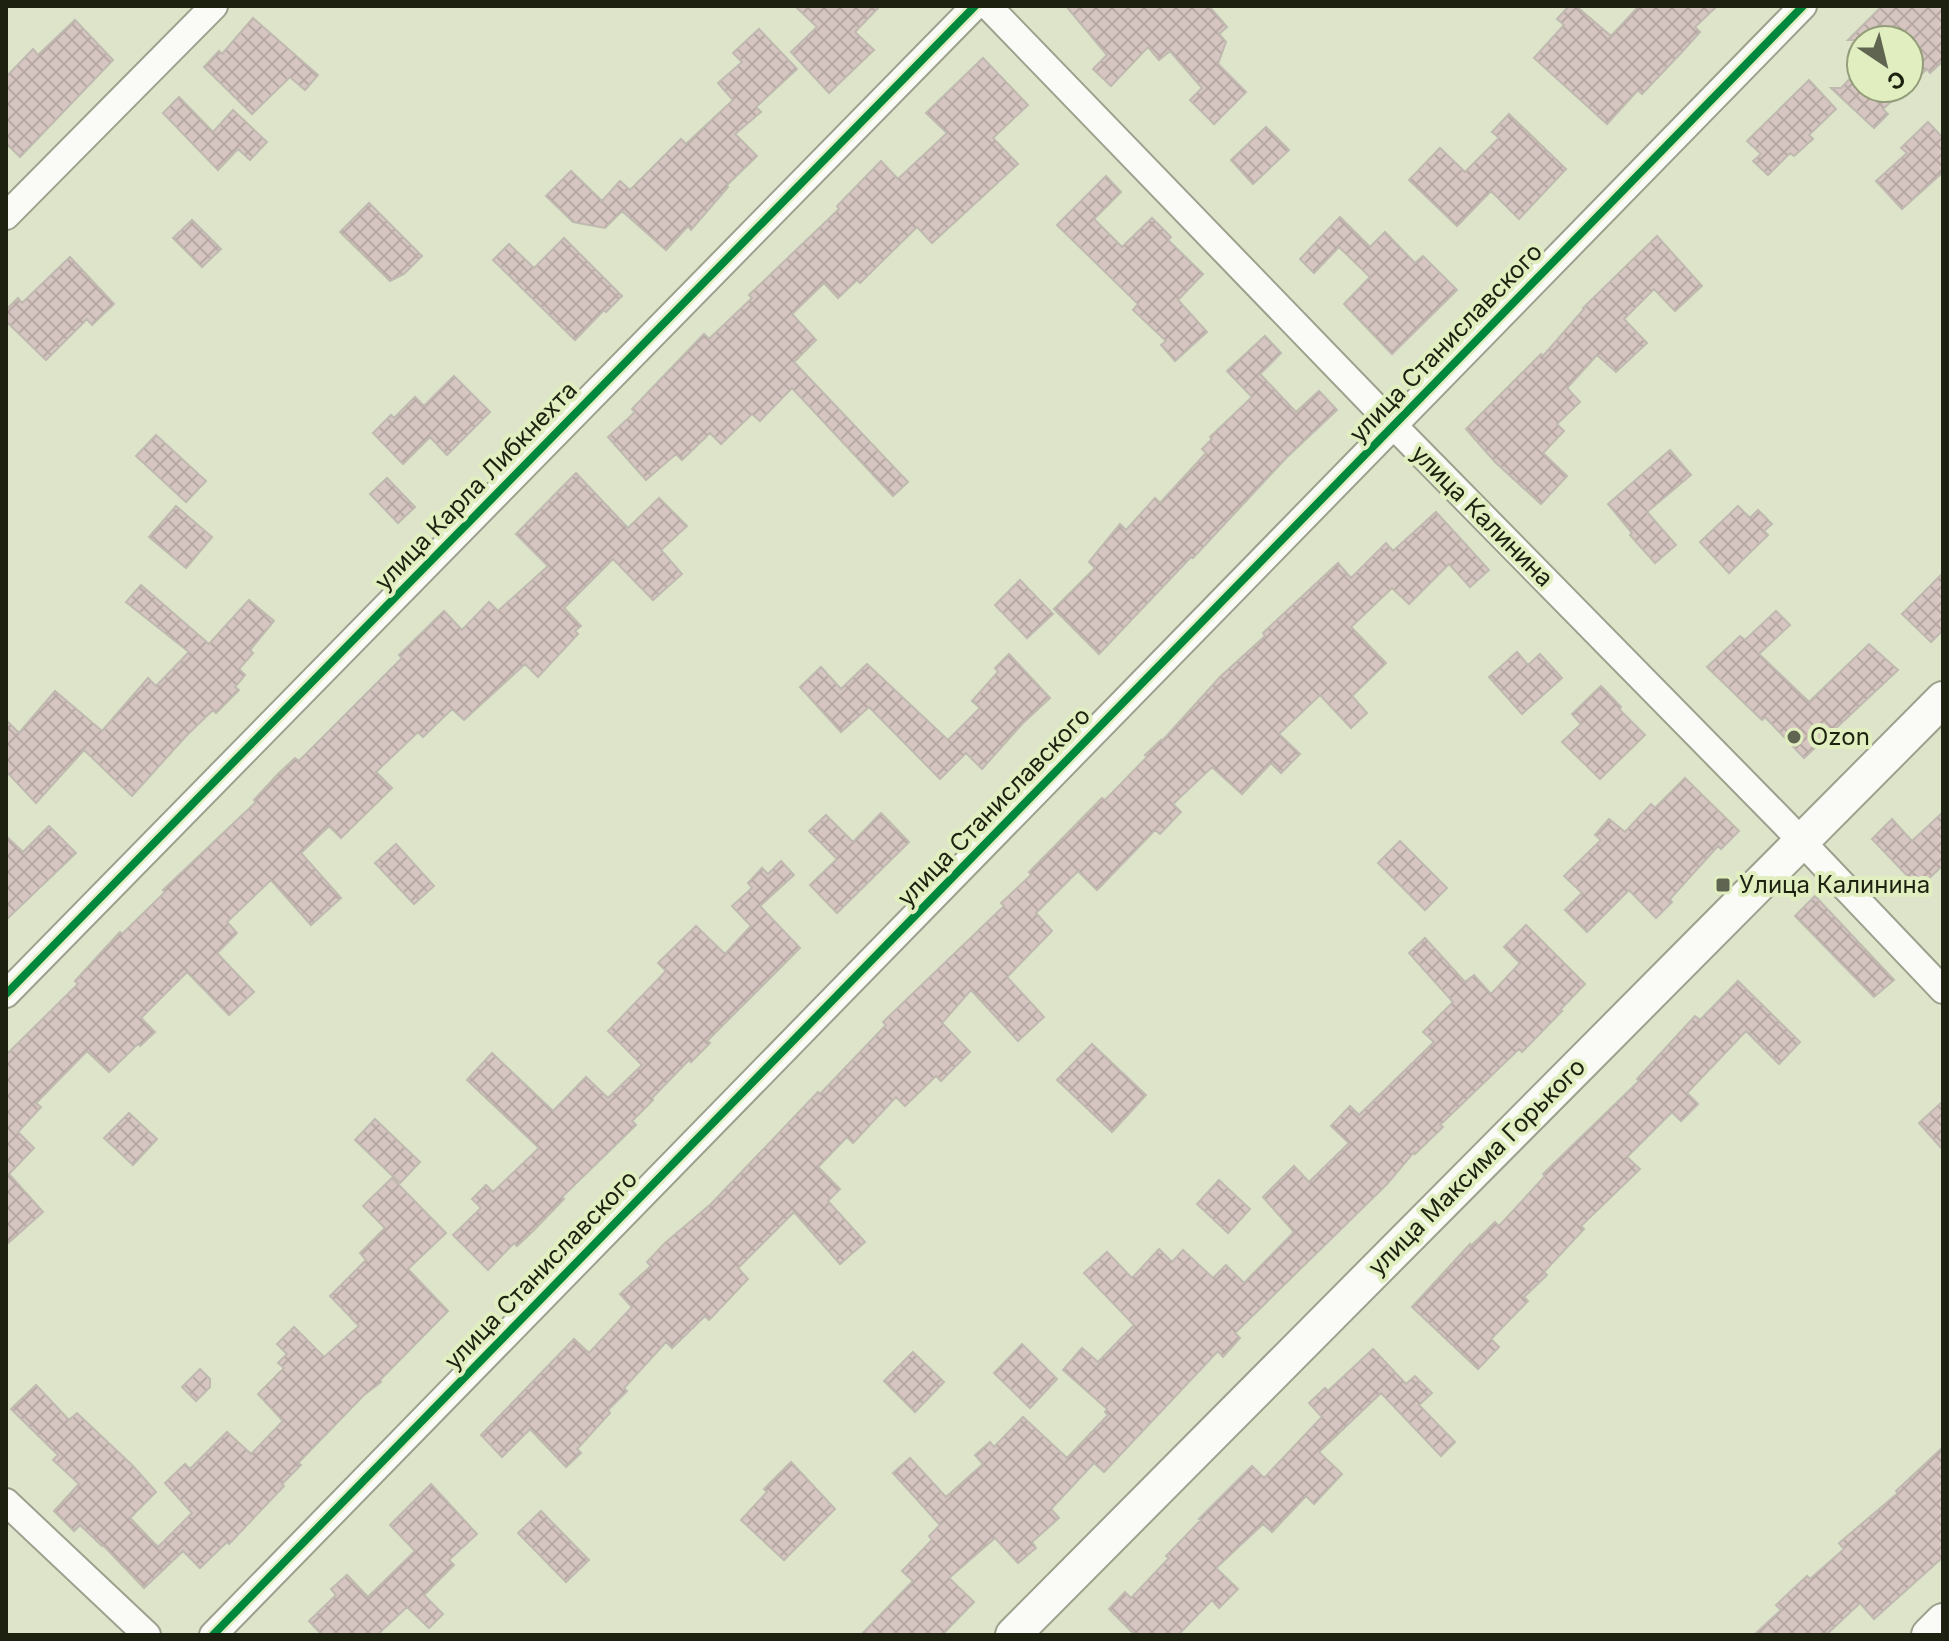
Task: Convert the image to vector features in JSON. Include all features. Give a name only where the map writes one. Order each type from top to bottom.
[{"type":"main road","name":"улица Максима Горького","points":[[1013,1635],[1943,699]]},
{"type":"main road","points":[[1929,1635],[1943,1621]]},
{"type":"street","points":[[6,216],[214,6]]},
{"type":"street","name":"улица Карла Либкнехта","points":[[6,994],[975,6]]},
{"type":"street","name":"улица Калинина","points":[[988,6],[1394,426],[1801,840],[1943,990]]},
{"type":"street","name":"улица Станиславского","points":[[213,1635],[1803,6]]},
{"type":"street","points":[[6,1502],[147,1635]]},
{"type":"building","points":[[795,6],[880,6],[855,32],[874,50],[829,93],[791,52],[817,27]]},
{"type":"building","points":[[1066,6],[1209,6],[1227,27],[1219,34],[1226,42],[1218,64],[1246,92],[1214,124],[1190,100],[1202,88],[1170,51],[1159,60],[1148,47],[1111,86],[1093,69],[1107,55]]},
{"type":"building","points":[[1569,6],[1576,6],[1611,36],[1639,6],[1717,6],[1695,27],[1700,32],[1681,53],[1642,94],[1638,90],[1607,124],[1534,58],[1564,25],[1557,19]]},
{"type":"building","points":[[1882,6],[1943,6],[1943,61],[1930,73],[1927,69],[1925,71],[1925,24],[1864,24]]},
{"type":"building","points":[[253,18],[318,75],[305,90],[290,77],[252,114],[204,67],[219,51],[222,54]]},
{"type":"building","points":[[75,20],[113,60],[20,157],[6,143],[6,77],[33,49],[38,55]]},
{"type":"building","points":[[759,29],[797,69],[756,107],[761,112],[735,134],[757,156],[727,185],[691,230],[688,226],[666,250],[622,211],[605,228],[573,222],[546,196],[571,171],[602,201],[620,181],[630,190],[681,139],[686,144],[733,100],[718,83],[742,62],[733,53]]},
{"type":"building","points":[[983,58],[1028,105],[993,138],[1018,164],[932,243],[917,227],[860,283],[857,280],[838,298],[824,283],[792,314],[816,340],[794,362],[908,482],[893,496],[792,388],[760,421],[752,414],[721,444],[710,433],[682,460],[676,454],[646,480],[608,437],[635,412],[632,409],[704,334],[709,339],[752,298],[749,295],[839,209],[837,206],[881,161],[898,179],[947,133],[926,113]]},
{"type":"building","points":[[1809,80],[1836,109],[1809,135],[1813,139],[1794,156],[1790,153],[1768,175],[1753,161],[1761,154],[1747,141]]},
{"type":"building","points":[[1845,84],[1845,101],[1831,88],[1841,88]]},
{"type":"building","points":[[179,97],[213,132],[233,110],[267,142],[250,160],[238,149],[218,170],[163,113]]},
{"type":"building","points":[[1848,104],[1888,104],[1883,109],[1888,114],[1874,128]]},
{"type":"building","points":[[1509,114],[1566,169],[1519,219],[1491,191],[1457,226],[1409,180],[1440,148],[1465,172],[1499,138],[1492,132]]},
{"type":"building","points":[[1928,122],[1943,138],[1943,172],[1902,209],[1876,181],[1907,153],[1901,148]]},
{"type":"building","points":[[1266,127],[1289,150],[1253,184],[1231,160]]},
{"type":"building","points":[[1106,176],[1121,192],[1094,219],[1122,247],[1152,218],[1171,237],[1168,240],[1203,274],[1178,300],[1207,332],[1175,361],[1161,345],[1166,341],[1133,310],[1138,304],[1057,225]]},
{"type":"building","points":[[369,203],[422,256],[404,274],[390,281],[340,232]]},
{"type":"building","points":[[1340,217],[1370,247],[1385,232],[1415,263],[1423,256],[1457,290],[1392,354],[1344,304],[1370,277],[1339,247],[1314,273],[1300,259]]},
{"type":"building","points":[[192,220],[221,249],[202,267],[173,238]]},
{"type":"building","points":[[1657,236],[1702,286],[1675,311],[1654,289],[1624,319],[1647,343],[1616,372],[1597,355],[1567,388],[1580,402],[1557,424],[1564,431],[1543,453],[1567,476],[1541,504],[1495,462],[1466,429],[1541,354],[1543,356],[1583,308]]},
{"type":"building","points":[[564,238],[622,296],[575,340],[493,260],[509,244],[534,268]]},
{"type":"building","points":[[70,257],[114,304],[92,325],[87,319],[46,360],[6,321],[6,310],[18,298],[22,303]]},
{"type":"building","points":[[1265,336],[1281,353],[1260,374],[1296,412],[1319,391],[1337,410],[1286,458],[1099,654],[1054,609],[1095,568],[1089,562],[1120,524],[1126,530],[1155,498],[1160,503],[1206,453],[1202,449],[1212,439],[1210,437],[1252,397],[1227,371]]},
{"type":"building","points":[[454,376],[490,412],[447,455],[430,437],[403,464],[373,433],[415,397],[424,406]]},
{"type":"building","points":[[156,435],[206,481],[186,502],[136,456]]},
{"type":"building","points":[[1670,450],[1691,475],[1647,512],[1676,545],[1655,563],[1608,504]]},
{"type":"building","points":[[576,473],[628,528],[659,498],[687,526],[661,550],[682,574],[653,600],[613,559],[564,608],[581,626],[575,631],[578,634],[538,677],[525,664],[464,720],[452,709],[423,737],[418,732],[376,772],[392,788],[341,838],[329,826],[301,853],[341,898],[311,925],[271,880],[227,922],[237,933],[217,953],[254,992],[229,1015],[187,972],[141,1018],[155,1032],[109,1072],[87,1051],[36,1103],[41,1107],[18,1132],[34,1148],[9,1174],[43,1212],[6,1245],[6,1055],[78,984],[75,981],[120,932],[122,934],[165,892],[163,890],[256,802],[254,800],[278,774],[295,758],[299,761],[402,658],[399,655],[444,611],[462,630],[489,602],[498,611],[548,566],[516,534]]},
{"type":"building","points":[[387,478],[415,507],[398,523],[370,494]]},
{"type":"building","points":[[176,506],[212,537],[186,568],[149,537]]},
{"type":"building","points":[[1738,506],[1750,518],[1758,510],[1772,524],[1764,531],[1768,535],[1729,573],[1700,542]]},
{"type":"building","points":[[1436,512],[1489,570],[1470,587],[1449,564],[1409,604],[1392,588],[1351,627],[1386,663],[1352,696],[1367,713],[1351,728],[1320,695],[1279,734],[1300,754],[1281,773],[1271,763],[1242,794],[1212,767],[1173,804],[1181,812],[1160,834],[1155,830],[1097,890],[1078,871],[1036,913],[1052,931],[1007,977],[1044,1017],[1018,1041],[971,990],[942,1023],[970,1052],[941,1081],[936,1076],[905,1106],[896,1097],[853,1143],[847,1137],[818,1167],[840,1189],[828,1201],[865,1242],[840,1264],[794,1212],[738,1268],[748,1279],[709,1320],[705,1316],[672,1348],[666,1342],[624,1388],[627,1391],[577,1449],[581,1453],[566,1467],[530,1429],[502,1457],[481,1435],[574,1339],[589,1353],[632,1307],[620,1294],[651,1266],[647,1262],[711,1204],[818,1092],[820,1094],[886,1025],[883,1022],[1004,906],[1001,903],[1031,875],[1029,872],[1102,798],[1105,800],[1220,677],[1265,636],[1263,633],[1338,563],[1351,578],[1386,543],[1393,551]]},
{"type":"building","points":[[1943,573],[1943,630],[1931,642],[1902,614]]},
{"type":"building","points":[[1020,580],[1053,614],[1027,638],[995,605]]},
{"type":"building","points":[[141,585],[209,644],[249,600],[274,621],[239,669],[245,675],[235,687],[239,690],[186,736],[132,796],[84,750],[36,803],[6,771],[6,720],[19,733],[55,691],[102,731],[148,678],[156,686],[189,652],[126,602]]},
{"type":"building","points":[[1776,611],[1790,625],[1759,654],[1809,702],[1869,644],[1898,670],[1804,758],[1765,717],[1762,720],[1707,667],[1740,636],[1745,640]]},
{"type":"building","points":[[1517,652],[1528,665],[1540,654],[1562,678],[1522,714],[1489,677]]},
{"type":"building","points":[[1009,654],[1050,698],[982,769],[966,753],[940,779],[869,707],[841,732],[800,687],[821,667],[841,689],[867,664],[948,740],[980,708],[972,701],[998,672],[995,668]]},
{"type":"building","points":[[1601,686],[1645,735],[1600,779],[1562,742],[1581,724],[1572,714]]},
{"type":"building","points":[[1685,778],[1739,831],[1721,849],[1718,846],[1656,918],[1629,890],[1587,932],[1565,910],[1582,893],[1564,876],[1601,840],[1595,835],[1609,819],[1625,832],[1651,804],[1655,808]]},
{"type":"building","points":[[1943,812],[1943,865],[1919,888],[1872,839],[1892,819],[1912,841]]},
{"type":"building","points":[[881,813],[909,842],[837,913],[810,885],[837,859],[809,831],[826,815],[853,842]]},
{"type":"building","points":[[49,826],[76,853],[6,920],[6,836],[23,852]]},
{"type":"building","points":[[1400,841],[1447,888],[1425,910],[1378,863]]},
{"type":"building","points":[[396,844],[434,886],[414,904],[375,863]]},
{"type":"building","points":[[781,861],[794,875],[760,906],[800,948],[707,1041],[710,1043],[652,1098],[632,1121],[636,1125],[562,1197],[564,1199],[532,1232],[517,1246],[514,1243],[488,1270],[453,1235],[481,1208],[472,1199],[486,1185],[493,1192],[539,1148],[467,1080],[492,1053],[553,1111],[586,1077],[608,1098],[642,1065],[608,1031],[666,971],[658,963],[696,926],[725,954],[751,926],[732,906],[752,888],[748,883],[762,868],[768,874]]},
{"type":"building","points":[[1815,896],[1894,980],[1874,997],[1795,916]]},
{"type":"building","points":[[1526,925],[1585,984],[1562,1011],[1522,1052],[1519,1049],[1440,1125],[1443,1127],[1414,1152],[1387,1184],[1235,1333],[1240,1338],[1223,1357],[1218,1351],[1104,1472],[1094,1463],[1051,1509],[1059,1518],[1032,1542],[1036,1548],[1018,1563],[995,1538],[949,1578],[974,1602],[942,1635],[861,1635],[913,1581],[902,1571],[932,1540],[929,1536],[940,1525],[893,1473],[910,1458],[946,1497],[983,1464],[975,1455],[990,1442],[994,1447],[1023,1417],[1067,1458],[1108,1415],[1105,1412],[1107,1409],[1063,1370],[1082,1348],[1098,1362],[1134,1325],[1084,1273],[1107,1252],[1132,1278],[1159,1249],[1172,1262],[1183,1250],[1213,1278],[1226,1265],[1244,1283],[1294,1232],[1263,1197],[1294,1166],[1309,1182],[1349,1143],[1331,1126],[1350,1106],[1359,1115],[1434,1042],[1423,1032],[1453,1002],[1409,953],[1425,938],[1465,982],[1474,975],[1491,994],[1520,963],[1504,947]]},
{"type":"building","points":[[1738,981],[1800,1042],[1779,1064],[1746,1031],[1687,1093],[1698,1104],[1681,1121],[1672,1112],[1627,1157],[1640,1169],[1581,1226],[1584,1229],[1544,1272],[1547,1275],[1524,1297],[1528,1301],[1491,1339],[1499,1347],[1478,1369],[1412,1307],[1470,1244],[1495,1222],[1499,1226],[1545,1176],[1543,1174],[1639,1081],[1637,1079],[1695,1016],[1700,1020]]},
{"type":"building","points":[[1092,1044],[1146,1095],[1112,1132],[1057,1080]]},
{"type":"building","points":[[1943,1101],[1943,1150],[1919,1123]]},
{"type":"building","points":[[129,1113],[157,1139],[133,1165],[104,1138]]},
{"type":"building","points":[[375,1119],[420,1162],[400,1183],[355,1140]]},
{"type":"building","points":[[392,1178],[446,1233],[408,1269],[448,1311],[298,1463],[301,1465],[282,1484],[284,1486],[229,1544],[227,1542],[200,1568],[183,1551],[144,1588],[80,1525],[74,1531],[54,1511],[79,1484],[53,1460],[58,1455],[11,1409],[36,1385],[69,1420],[77,1413],[156,1492],[130,1518],[158,1547],[192,1513],[165,1483],[185,1464],[190,1469],[227,1432],[251,1454],[283,1421],[258,1394],[284,1368],[278,1363],[287,1354],[277,1344],[294,1327],[324,1357],[359,1326],[330,1296],[366,1260],[360,1253],[385,1228],[363,1206]]},
{"type":"building","points":[[1219,1180],[1250,1209],[1228,1233],[1197,1204]]},
{"type":"building","points":[[1022,1344],[1057,1379],[1030,1408],[994,1373]]},
{"type":"building","points":[[1373,1349],[1406,1384],[1415,1376],[1432,1393],[1419,1405],[1455,1442],[1441,1456],[1381,1393],[1319,1452],[1342,1474],[1314,1504],[1306,1496],[1272,1532],[1263,1524],[1216,1568],[1238,1589],[1219,1608],[1212,1600],[1178,1635],[1135,1635],[1109,1609],[1125,1592],[1131,1598],[1169,1558],[1166,1556],[1199,1519],[1252,1466],[1264,1478],[1322,1417],[1309,1403],[1325,1388],[1328,1391]]},
{"type":"building","points":[[913,1352],[944,1382],[915,1412],[884,1381]]},
{"type":"building","points":[[200,1369],[210,1379],[210,1387],[196,1401],[182,1387]]},
{"type":"building","points":[[1943,1447],[1943,1557],[1874,1619],[1860,1603],[1826,1635],[1754,1635],[1781,1610],[1776,1605],[1807,1576],[1810,1579],[1844,1549],[1839,1543],[1898,1493],[1896,1491]]},
{"type":"building","points":[[791,1462],[835,1509],[784,1560],[741,1520],[767,1492],[764,1489]]},
{"type":"building","points":[[431,1484],[477,1534],[449,1560],[454,1565],[424,1595],[443,1614],[429,1628],[407,1607],[377,1635],[322,1635],[309,1621],[336,1595],[331,1589],[347,1575],[368,1597],[415,1551],[390,1525]]},
{"type":"building","points":[[541,1511],[589,1560],[566,1582],[518,1533]]},
{"type":"cycle path","points":[[6,994],[975,6]]},
{"type":"cycle path","points":[[213,1635],[1803,6]]},
{"type":"place","name":"Ozon","points":[[1794,737]]},
{"type":"place","name":"Улица Калинина","points":[[1723,885]]}]
